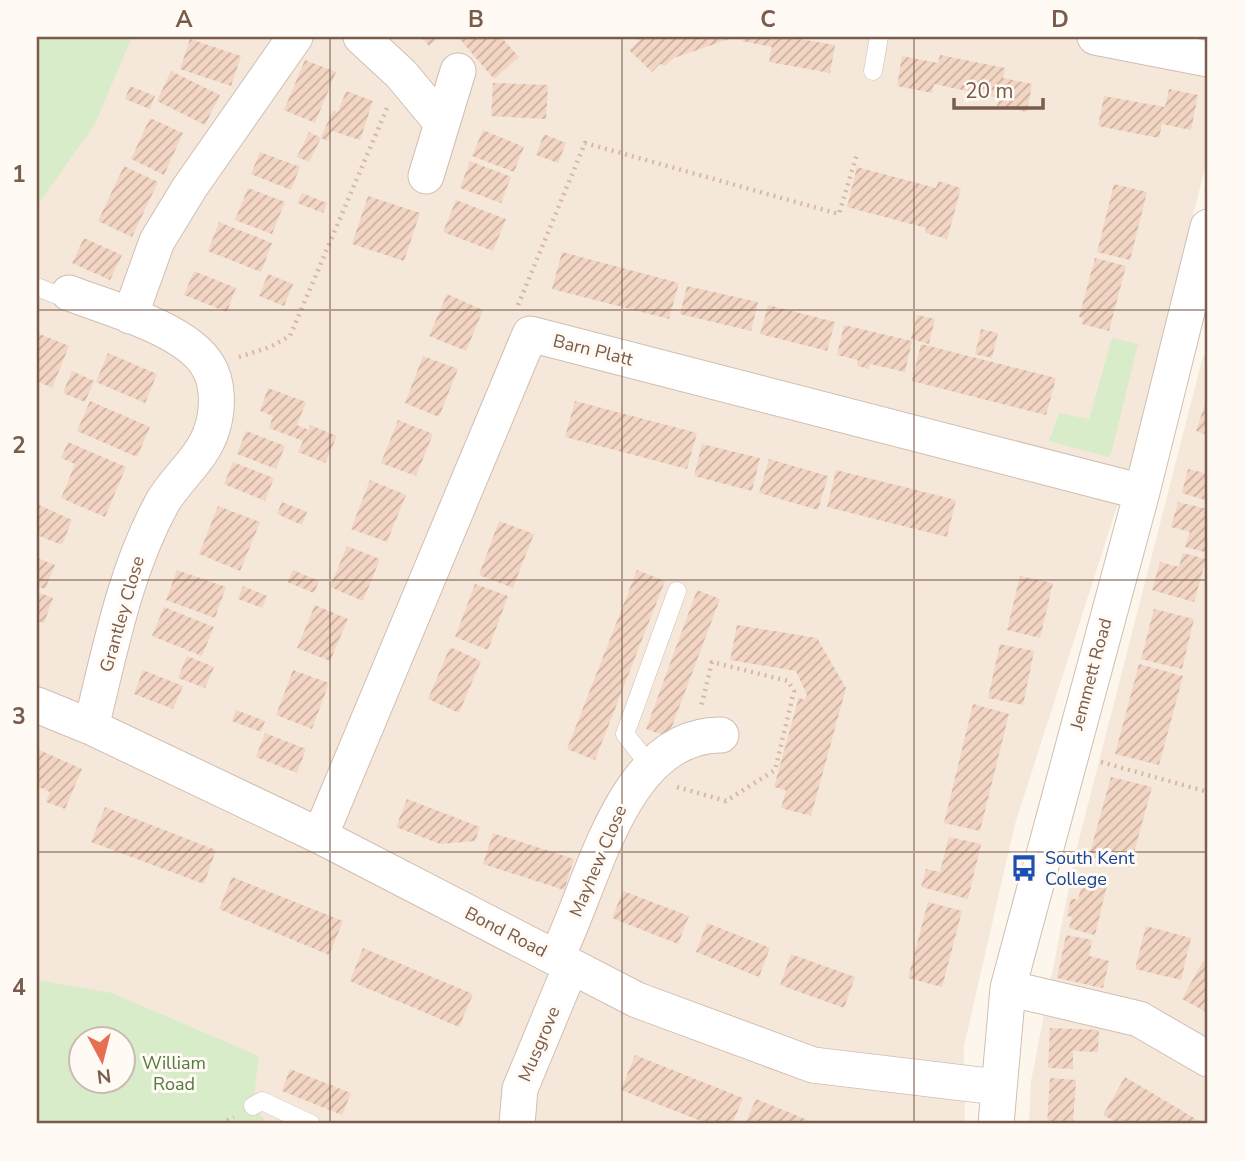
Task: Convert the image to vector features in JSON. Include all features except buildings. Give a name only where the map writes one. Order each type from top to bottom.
[{"type":"street","points":[[130,316],[158,241],[183,197],[295,37]]},
{"type":"street","points":[[361,37],[401,74],[441,122]]},
{"type":"street","points":[[1095,37],[1208,59]]},
{"type":"street","points":[[426,176],[458,71]]},
{"type":"street","name":"Jemmett Road","points":[[996,1124],[997,1087],[1008,988],[1203,264],[1208,227]]},
{"type":"street","points":[[53,290],[130,316],[176,337],[198,354],[208,366]]},
{"type":"street","name":"Barn Platt","points":[[320,836],[530,334],[1142,492]]},
{"type":"street","name":"Grantley Close","points":[[91,727],[128,579],[162,503],[179,478],[201,455],[212,431],[217,403],[208,366]]},
{"type":"street","name":"Bond Road","points":[[37,705],[91,727],[320,836],[637,1000],[813,1065],[997,1087]]},
{"type":"street","name":"Mayhew Close","points":[[564,962],[624,798],[650,766],[698,735],[721,736]]},
{"type":"street","name":"Musgrove","points":[[517,1124],[520,1089],[564,962]]},
{"type":"street","points":[[1008,988],[1139,1019],[1208,1059]]},
{"type":"lane","points":[[873,71],[879,37]]},
{"type":"lane","points":[[650,766],[625,734],[677,591]]},
{"type":"lane","points":[[253,1106],[262,1101],[311,1124]]},
{"type":"path","points":[[208,366],[270,347],[290,336],[401,74]]},
{"type":"path","points":[[530,334],[517,309],[519,301],[585,143],[839,214],[857,155]]},
{"type":"path","points":[[1069,754],[1208,792]]},
{"type":"shaded area","points":[[37,37],[1208,37],[1208,156],[1131,463],[1015,824],[964,1046],[965,1124],[37,1124]]},
{"type":"shaded area","points":[[1208,352],[1208,1124],[1029,1124],[1031,1081],[1076,851],[1203,356]]},
{"type":"green space","points":[[37,37],[132,37],[95,124],[37,206]]},
{"type":"green space","points":[[1112,338],[1138,344],[1111,454],[1108,457],[1049,441],[1059,413],[1089,419]]},
{"type":"green space","name":"William Road","points":[[37,980],[112,993],[259,1056],[253,1105],[268,1124],[37,1124]]},
{"type":"place","name":"South Kent College","points":[[1024,868]]}]
